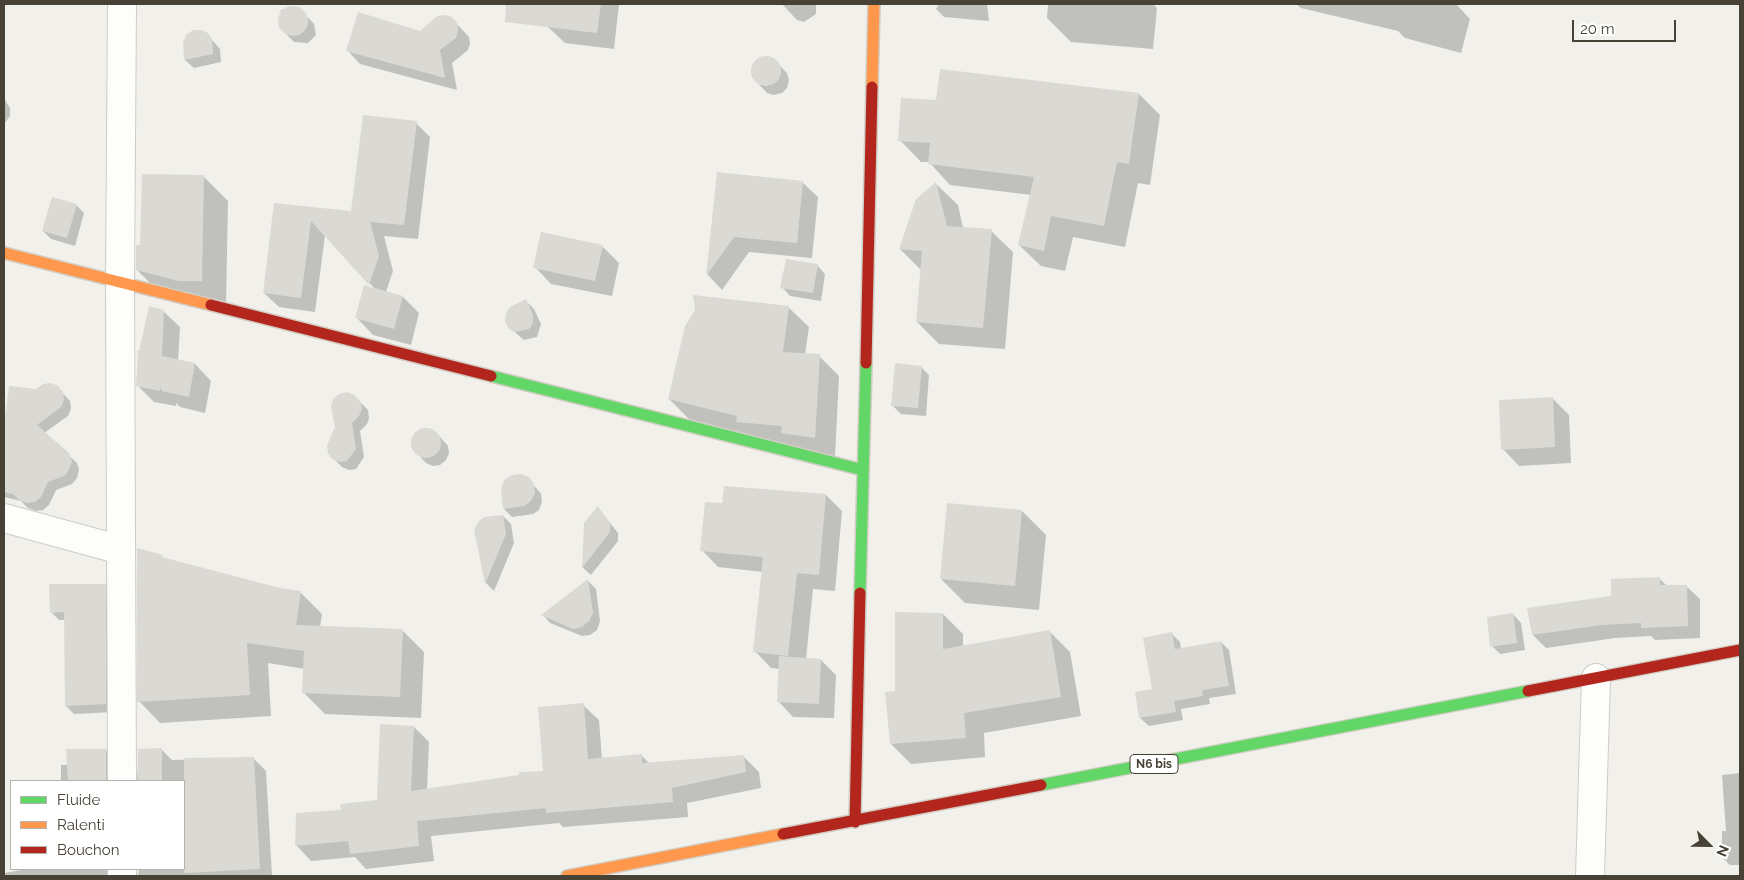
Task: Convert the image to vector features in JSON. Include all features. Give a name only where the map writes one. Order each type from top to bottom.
[{"type":"main road","points":[[855,822],[874,4]]},
{"type":"main road","points":[[4,253],[863,470]]},
{"type":"main road","name":"N6 bis","points":[[568,876],[1740,650]]},
{"type":"street","points":[[122,4],[120,283],[122,780]]},
{"type":"street","points":[[4,518],[121,550]]},
{"type":"street","points":[[1590,876],[1596,678]]},
{"type":"building","points":[[506,4],[601,4],[597,33],[505,22]]},
{"type":"building","points":[[293,6],[304,10],[308,21],[304,32],[293,36],[282,32],[278,21],[282,10]]},
{"type":"building","points":[[358,12],[420,31],[437,16],[445,15],[452,17],[457,23],[456,38],[440,50],[445,78],[346,51]]},
{"type":"building","points":[[193,30],[201,30],[208,33],[212,39],[213,54],[184,60],[183,42],[186,35]]},
{"type":"building","points":[[766,56],[777,60],[781,71],[777,82],[766,86],[755,82],[751,71],[755,60]]},
{"type":"building","points":[[940,69],[1139,93],[1129,164],[1117,162],[1104,226],[1051,216],[1044,251],[1018,245],[1034,177],[928,164],[930,143],[898,141],[901,98],[936,100]]},
{"type":"building","points":[[363,115],[417,121],[404,225],[370,222],[379,256],[369,285],[311,221],[301,298],[263,293],[274,203],[351,211]]},
{"type":"building","points":[[717,172],[803,181],[797,243],[734,237],[706,276]]},
{"type":"building","points":[[142,174],[204,175],[202,281],[179,281],[136,270],[136,245],[140,245]]},
{"type":"building","points":[[936,182],[947,226],[992,229],[983,328],[916,322],[922,251],[899,249],[916,199]]},
{"type":"building","points":[[52,197],[77,204],[67,238],[42,231]]},
{"type":"building","points":[[541,232],[603,245],[595,281],[533,268]]},
{"type":"building","points":[[786,259],[818,264],[813,293],[780,288]]},
{"type":"building","points":[[364,285],[403,296],[394,329],[355,318]]},
{"type":"building","points":[[693,295],[789,306],[783,352],[820,354],[815,438],[781,433],[782,426],[736,422],[737,416],[668,399],[685,326],[695,310]]},
{"type":"building","points":[[526,299],[533,315],[533,323],[529,329],[514,332],[508,328],[505,321],[506,313],[510,307]]},
{"type":"building","points":[[149,306],[164,310],[162,356],[195,363],[189,397],[162,391],[160,387],[160,391],[136,386],[137,351],[139,351]]},
{"type":"building","points":[[895,363],[922,366],[918,408],[891,406]]},
{"type":"building","points":[[51,383],[58,386],[63,392],[64,400],[61,407],[37,425],[69,453],[72,461],[69,470],[64,476],[48,482],[41,497],[35,502],[27,503],[19,500],[13,494],[4,492],[4,426],[9,386],[36,389],[43,384]]},
{"type":"building","points":[[347,392],[354,395],[360,401],[362,409],[359,416],[352,423],[356,449],[347,461],[340,462],[332,459],[328,453],[327,445],[335,427],[331,407],[333,399],[339,394]]},
{"type":"building","points":[[1553,397],[1555,447],[1501,450],[1499,400]]},
{"type":"building","points":[[426,428],[437,432],[441,443],[437,454],[426,458],[415,454],[411,443],[415,432]]},
{"type":"building","points":[[521,474],[529,477],[534,484],[535,493],[531,501],[524,506],[503,509],[501,489],[504,480],[512,475]]},
{"type":"building","points":[[724,486],[826,494],[819,575],[797,573],[788,656],[753,652],[763,557],[700,551],[705,502],[722,503]]},
{"type":"building","points":[[947,503],[1022,510],[1015,586],[940,579]]},
{"type":"building","points":[[598,506],[610,524],[610,532],[582,568],[584,523]]},
{"type":"building","points":[[503,515],[506,534],[485,584],[474,530],[478,522],[484,517]]},
{"type":"building","points":[[137,548],[163,555],[162,557],[280,588],[301,591],[296,625],[403,629],[400,697],[302,693],[304,651],[247,643],[250,695],[137,702]]},
{"type":"building","points":[[1660,577],[1660,585],[1687,585],[1688,626],[1641,628],[1641,623],[1601,625],[1532,635],[1527,608],[1611,596],[1611,579]]},
{"type":"building","points":[[588,579],[593,613],[589,621],[582,627],[573,629],[541,615]]},
{"type":"building","points":[[49,584],[106,584],[106,704],[65,706],[64,612],[50,613]]},
{"type":"building","points":[[895,612],[943,613],[943,649],[1050,630],[1061,697],[964,713],[966,738],[890,744],[885,692],[895,691]]},
{"type":"building","points":[[1513,613],[1517,643],[1490,647],[1487,617]]},
{"type":"building","points":[[1172,632],[1175,649],[1221,641],[1229,686],[1202,690],[1203,696],[1174,701],[1176,712],[1139,718],[1135,692],[1152,689],[1143,638]]},
{"type":"building","points":[[779,656],[821,659],[819,704],[777,702]]},
{"type":"building","points":[[584,703],[588,759],[642,754],[642,763],[744,755],[746,772],[672,788],[673,802],[546,813],[546,808],[417,821],[419,846],[350,854],[348,841],[295,846],[296,813],[341,810],[340,804],[377,800],[380,724],[414,726],[411,791],[519,775],[519,772],[543,771],[538,707]]},
{"type":"building","points":[[162,748],[162,780],[138,780],[138,749]]},
{"type":"building","points":[[66,749],[106,749],[106,780],[68,780]]},
{"type":"building","points":[[254,757],[260,869],[184,873],[184,758]]},
{"type":"traffic: fast","points":[[860,593],[866,363]]},
{"type":"traffic: fast","points":[[491,376],[863,470]]},
{"type":"traffic: fast","points":[[1041,785],[1528,691]]},
{"type":"traffic: slow","points":[[872,87],[874,4]]},
{"type":"traffic: slow","points":[[4,253],[211,305]]},
{"type":"traffic: slow","points":[[567,876],[783,834]]},
{"type":"traffic: jam","points":[[866,363],[872,87]]},
{"type":"traffic: jam","points":[[211,305],[491,376]]},
{"type":"traffic: jam","points":[[855,822],[860,593]]},
{"type":"traffic: jam","points":[[1528,691],[1740,650]]},
{"type":"traffic: jam","points":[[783,834],[1041,785]]}]
